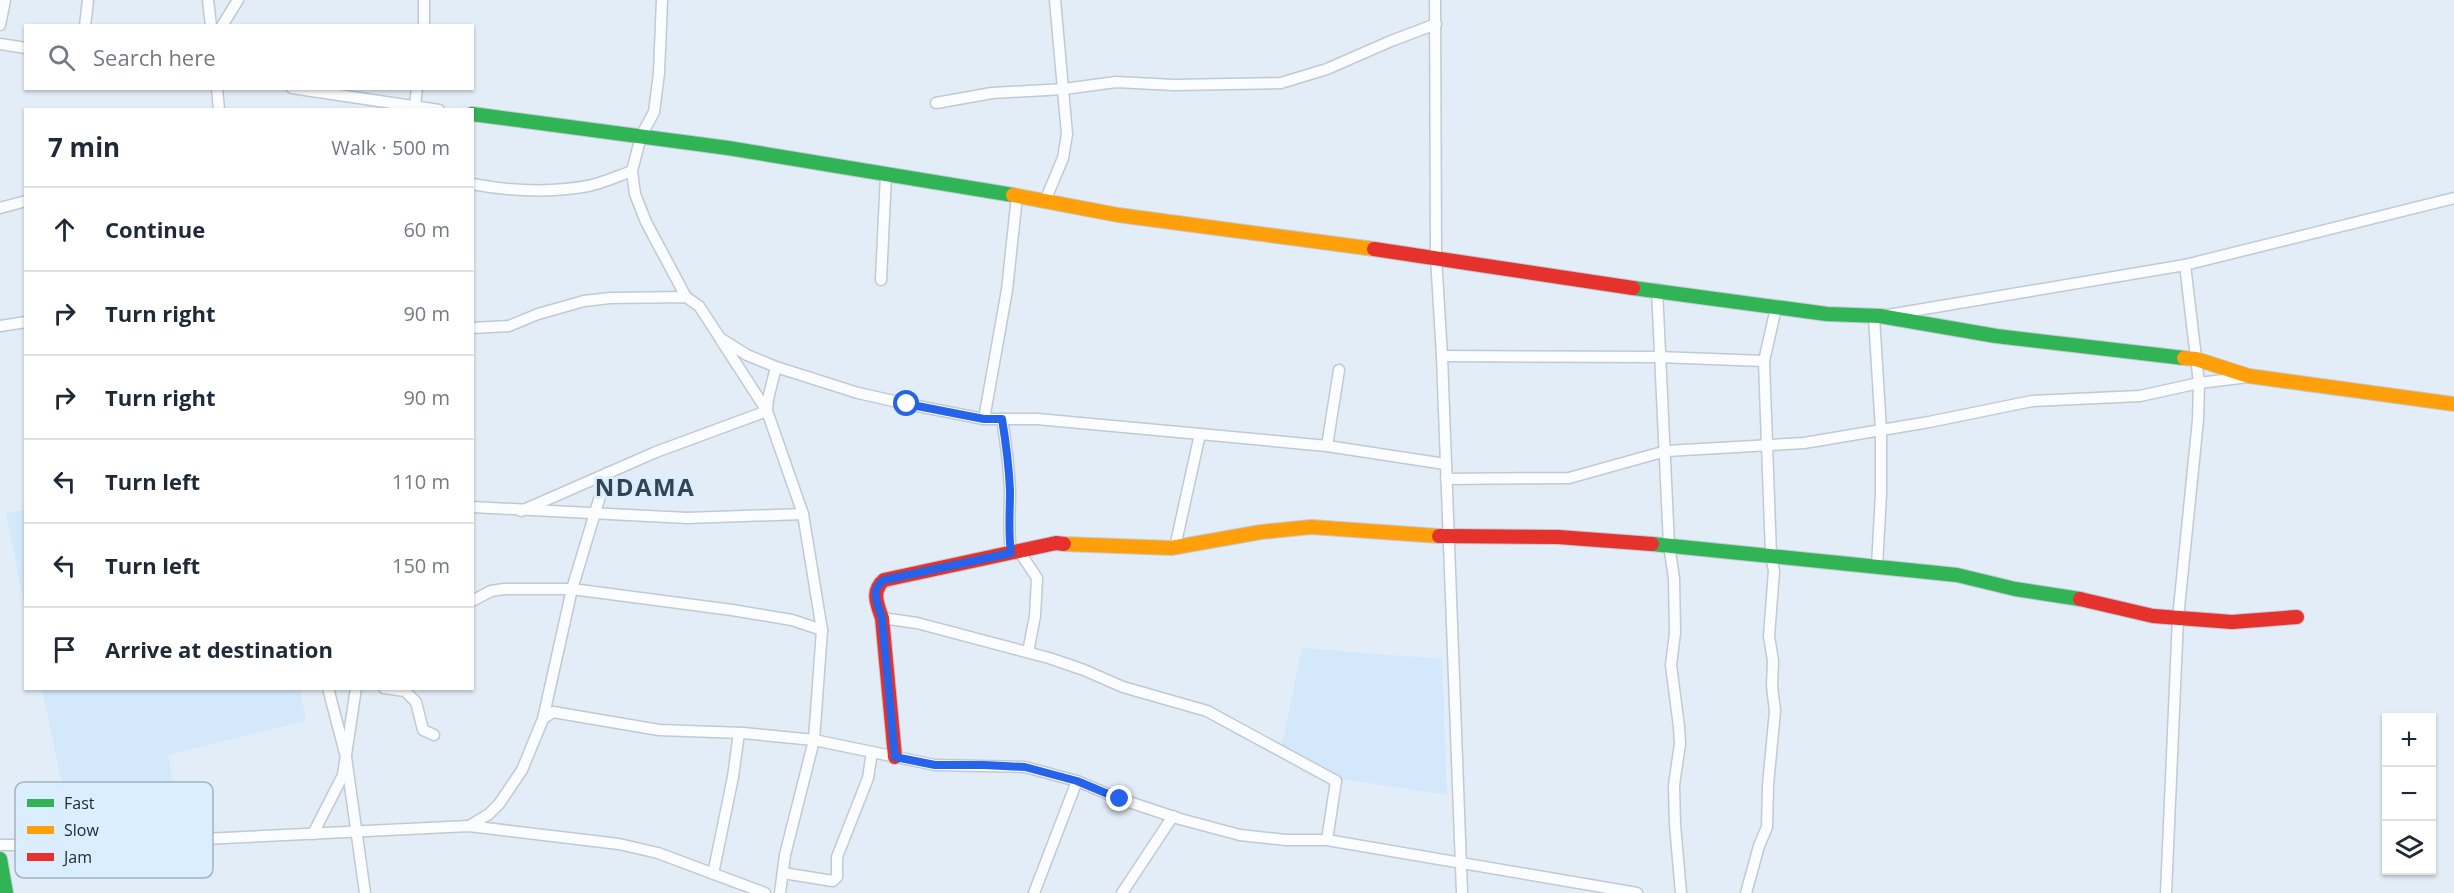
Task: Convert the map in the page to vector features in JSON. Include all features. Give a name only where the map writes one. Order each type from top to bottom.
[{"type":"main road","points":[[474,114],[728,148],[1118,215],[1436,257],[1776,308],[1877,316],[1996,336],[2196,360],[2249,376],[2454,404]]},
{"type":"main road","points":[[895,757],[882,618],[875,596],[877,586],[884,580],[1056,543],[1130,548],[1175,547],[1260,532],[1311,527],[1447,537],[1558,537],[1669,545],[1957,575],[2015,589],[2098,602],[2153,616],[2232,622],[2297,617]]},
{"type":"main road","points":[[0,859],[6,893]]},
{"type":"street","points":[[0,25],[5,0]]},
{"type":"street","points":[[85,24],[88,0]]},
{"type":"street","points":[[208,0],[211,24]]},
{"type":"street","points":[[223,24],[238,0]]},
{"type":"street","points":[[424,0],[424,24]]},
{"type":"street","points":[[662,0],[659,74],[654,112],[641,136],[632,171],[635,194],[646,222],[686,297],[699,306],[767,411],[803,514],[822,630],[814,740],[785,855],[780,893]]},
{"type":"street","points":[[1045,201],[1059,172],[1066,148],[1067,123],[1055,0]]},
{"type":"street","points":[[1435,0],[1436,257],[1442,356],[1462,893]]},
{"type":"street","points":[[936,103],[992,93],[1064,89],[1116,82],[1174,85],[1281,83],[1327,69],[1436,24]]},
{"type":"street","points":[[0,44],[24,48]]},
{"type":"street","points":[[217,90],[219,108]]},
{"type":"street","points":[[306,90],[429,108]]},
{"type":"street","points":[[415,105],[417,90]]},
{"type":"street","points":[[474,184],[494,188],[544,190],[590,186],[632,171]]},
{"type":"street","points":[[881,280],[886,175]]},
{"type":"street","points":[[984,419],[1007,290],[1017,196]]},
{"type":"street","points":[[1877,566],[1881,494],[1881,430],[1877,316],[2185,265],[2454,198]]},
{"type":"street","points":[[0,208],[24,202]]},
{"type":"street","points":[[2166,893],[2178,618],[2198,420],[2199,383],[2185,265]]},
{"type":"street","points":[[1656,289],[1669,545],[1674,578],[1675,633],[1671,664],[1680,744],[1674,785],[1681,893]]},
{"type":"street","points":[[474,328],[509,326],[537,314],[584,302],[633,297],[686,297]]},
{"type":"street","points":[[1746,893],[1759,846],[1765,838],[1775,711],[1770,636],[1774,571],[1771,555],[1764,361],[1776,308]]},
{"type":"street","points":[[0,326],[24,322]]},
{"type":"street","points":[[720,338],[776,367],[858,393],[984,419],[1037,419],[1327,446],[1445,464]]},
{"type":"street","points":[[1442,356],[1659,357],[1764,361]]},
{"type":"street","points":[[767,411],[776,367]]},
{"type":"street","points":[[1327,446],[1339,370]]},
{"type":"street","points":[[1446,479],[1569,478],[1666,451],[1804,443],[2032,401],[2140,396],[2199,383],[2249,376]]},
{"type":"street","points":[[521,511],[656,452],[767,411]]},
{"type":"street","points":[[1002,419],[1009,473],[1008,527],[1015,552],[1037,578],[1035,616],[1028,652]]},
{"type":"street","points":[[1175,547],[1200,434]]},
{"type":"street","points":[[469,826],[489,814],[499,804],[522,770],[543,718],[572,589],[607,473]]},
{"type":"street","points":[[474,507],[687,518],[803,514]]},
{"type":"street","points":[[474,600],[491,591],[504,589],[572,589],[732,610],[792,620],[822,630]]},
{"type":"street","points":[[882,618],[917,623],[1028,652],[1084,669],[1123,687],[1207,711],[1333,778],[1336,782],[1327,840]]},
{"type":"street","points":[[329,690],[346,758],[365,893]]},
{"type":"street","points":[[313,834],[343,775],[356,690]]},
{"type":"street","points":[[398,690],[405,691],[416,702],[423,730],[434,735]]},
{"type":"street","points":[[543,718],[552,712],[659,730],[739,733],[814,740],[935,765],[1025,767],[1077,781],[1120,799],[1240,835],[1286,840],[1327,840],[1636,893]]},
{"type":"street","points":[[713,874],[733,777],[739,733]]},
{"type":"street","points":[[783,873],[833,882],[837,878],[837,857],[868,778],[872,752]]},
{"type":"street","points":[[1034,893],[1077,781]]},
{"type":"street","points":[[1122,893],[1173,816]]},
{"type":"street","points":[[213,839],[469,826],[619,844],[658,853],[765,893]]},
{"type":"street","points":[[0,845],[15,845]]},
{"type":"shaded area","points":[[24,510],[24,603],[6,513]]},
{"type":"shaded area","points":[[1302,648],[1442,659],[1447,795],[1336,778],[1280,754]]},
{"type":"shaded area","points":[[42,690],[300,690],[306,721],[168,755],[173,782],[62,782]]},
{"type":"traffic: fast","points":[[474,114],[728,148],[1013,195]]},
{"type":"traffic: fast","points":[[1633,288],[1827,314],[1880,316],[1996,336],[2184,358]]},
{"type":"traffic: fast","points":[[1652,544],[1957,575],[2015,589],[2080,599]]},
{"type":"traffic: fast","points":[[0,859],[6,893]]},
{"type":"traffic: slow","points":[[1013,195],[1118,215],[1374,249]]},
{"type":"traffic: slow","points":[[2184,358],[2196,359],[2249,376],[2454,404]]},
{"type":"traffic: slow","points":[[1064,544],[1171,548],[1261,532],[1311,527],[1439,536]]},
{"type":"traffic: jam","points":[[1374,249],[1633,288]]},
{"type":"traffic: jam","points":[[1439,536],[1558,537],[1652,544]]},
{"type":"traffic: jam","points":[[895,757],[882,618],[876,598],[880,584],[884,580],[1056,543],[1064,544]]},
{"type":"traffic: jam","points":[[2080,599],[2153,616],[2232,622],[2297,617]]},
{"type":"district","name":"NDAMA","points":[[645,486]]},
{"type":"route","points":[[907,404],[984,419],[1002,419],[1010,493],[1008,527],[1011,553],[884,580],[877,586],[875,596],[882,618],[895,757],[935,765],[1025,767],[1077,781],[1120,799]]}]
